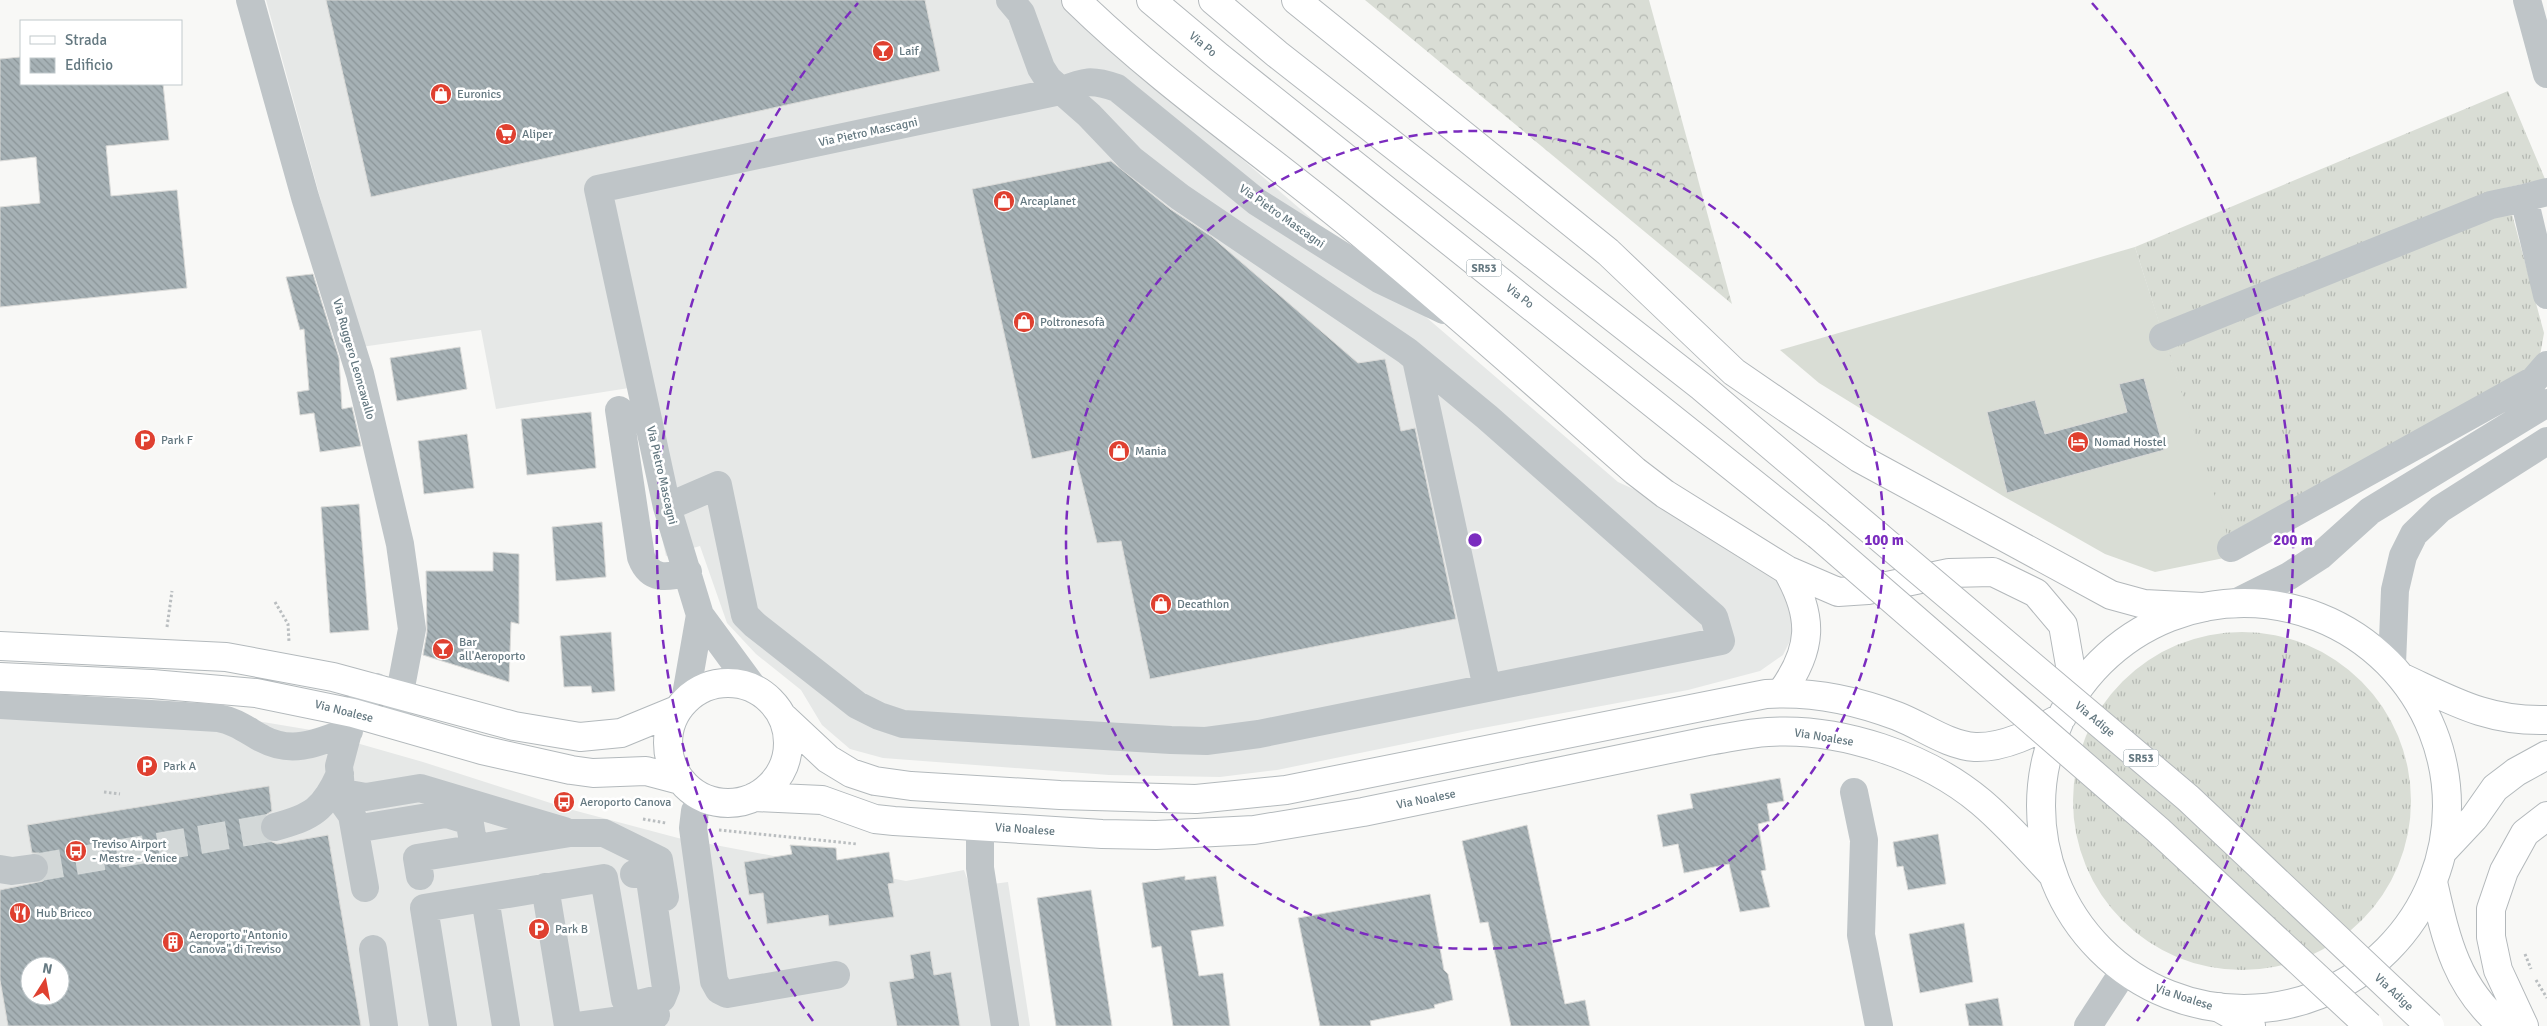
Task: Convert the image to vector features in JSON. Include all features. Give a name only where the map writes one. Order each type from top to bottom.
[{"type":"main road","points":[[1076,0],[1114,37],[1348,223],[1460,317],[1635,471],[1665,494],[1787,570],[1838,592],[1868,590],[1949,573],[1993,572],[2036,593],[2064,625],[2068,706]]},
{"type":"main road","name":"Via Po","points":[[1151,0],[1226,64],[1818,535],[2158,830],[2369,1026]]},
{"type":"main road","name":"Via Adige","points":[[1213,0],[1285,60],[1702,387],[2188,798],[2430,1026]]},
{"type":"main road","points":[[1296,0],[1608,252],[1734,372],[1859,458],[2111,595],[2144,604],[2203,607]]},
{"type":"main road","points":[[1781,693],[1796,672],[1806,638],[1807,622],[1799,590],[1787,570]]},
{"type":"main road","name":"Via Noalese","points":[[2233,604],[2276,606],[2317,617],[2355,636],[2396,671],[2427,716],[2443,759],[2448,805],[2443,851],[2433,882],[2407,929],[2370,966],[2323,994],[2272,1008],[2218,1007],[2170,995],[2122,974],[2098,952],[2080,925],[2053,875],[2043,835],[2041,795],[2047,755],[2068,706],[2100,663],[2130,638],[2165,620],[2203,607],[2233,604]]},
{"type":"main road","points":[[0,646],[226,657],[294,668],[388,691],[514,726],[580,737],[621,733],[682,705]]},
{"type":"main road","points":[[2396,671],[2478,712],[2519,721],[2547,720]]},
{"type":"main road","name":"Via Noalese","points":[[0,677],[226,689],[274,696],[351,722],[394,724],[482,750],[571,770],[593,773],[646,771],[680,780]]},
{"type":"main road","points":[[726,683],[755,690],[771,701],[782,716],[788,734],[787,753],[781,772],[770,786],[754,797],[738,802],[720,802],[704,798],[680,780],[672,764],[668,746],[670,727],[682,705],[697,691],[711,685],[726,683]]},
{"type":"main road","name":"Via Noalese","points":[[782,716],[828,759],[851,773],[875,781],[911,786],[1060,795],[1196,800],[1286,790],[1781,693],[1841,698],[1897,716],[1954,743],[1976,747],[1994,745],[2030,734],[2068,706]]},
{"type":"main road","name":"Via Noalese","points":[[754,797],[808,798],[828,802],[875,819],[980,826],[1147,835],[1254,830],[1372,810],[1708,742],[1767,732],[1788,732],[1860,742],[1882,748],[1953,781],[1981,802],[2053,875]]},
{"type":"main road","name":"Via Noalese","points":[[2443,851],[2474,818],[2495,788],[2516,772],[2547,756]]},
{"type":"main road","points":[[2524,1026],[2498,970],[2491,937],[2491,909],[2504,871],[2525,833],[2547,816]]},
{"type":"main road","points":[[2433,882],[2445,933],[2456,966],[2469,991],[2503,1026]]},
{"type":"main road","points":[[2218,1007],[2252,1026]]},
{"type":"street","name":"Via Ruggero Leoncavallo","points":[[250,0],[305,197],[360,374],[398,534],[412,629],[388,691],[394,724]]},
{"type":"street","points":[[667,507],[718,485],[745,615],[755,625],[857,705],[879,716],[903,724],[1206,741],[1259,734],[1721,641],[1714,617],[1494,423],[1416,358],[1180,197],[1131,159],[1089,115],[1060,91],[1041,68],[1021,13],[1010,0]]},
{"type":"street","points":[[2527,0],[2547,74]]},
{"type":"street","name":"Via Pietro Mascagni","points":[[755,690],[700,615],[667,507],[598,189],[1060,91],[1086,81],[1116,88],[1265,206],[1379,279],[1460,317]]},
{"type":"street","points":[[2164,336],[2491,205],[2536,195],[2547,295]]},
{"type":"street","points":[[1416,358],[1487,688]]},
{"type":"street","points":[[2231,548],[2534,380],[2547,365]]},
{"type":"street","points":[[2233,604],[2289,576],[2320,556],[2370,510],[2547,403]]},
{"type":"street","points":[[619,410],[641,557],[645,567],[655,575],[669,578],[688,572]]},
{"type":"street","points":[[2396,671],[2395,590],[2403,556],[2414,534],[2440,510],[2547,442]]},
{"type":"street","name":"Via Pietro Mascagni","points":[[682,705],[700,615]]},
{"type":"street","points":[[299,758],[320,753],[351,722],[388,691]]},
{"type":"street","points":[[0,705],[218,718],[236,722],[265,740],[294,747],[308,746],[351,722]]},
{"type":"street","points":[[351,722],[341,758],[340,781],[342,801],[354,822],[365,888]]},
{"type":"street","points":[[275,826],[312,814],[340,781]]},
{"type":"street","points":[[340,781],[349,794],[366,796],[420,788],[570,832]]},
{"type":"street","points":[[1854,792],[1864,840],[1861,935],[1879,1026]]},
{"type":"street","points":[[704,798],[695,812],[693,838],[714,980],[719,990],[727,994],[836,976]]},
{"type":"street","points":[[354,822],[414,805],[467,820],[470,824],[474,848]]},
{"type":"street","points":[[980,826],[980,868],[1005,1026]]},
{"type":"street","points":[[420,876],[417,858],[570,832],[604,833],[659,860],[680,1000],[679,1006],[669,1013],[576,1026]]},
{"type":"street","points":[[0,869],[12,871],[34,868]]},
{"type":"street","points":[[443,1026],[424,908],[604,878],[625,999],[634,1005],[662,998],[666,988],[650,880],[642,874],[634,874]]},
{"type":"street","points":[[545,887],[568,1026]]},
{"type":"street","points":[[485,898],[506,1026]]},
{"type":"street","points":[[373,949],[384,1026]]},
{"type":"street","points":[[2088,1026],[2122,974]]},
{"type":"path","points":[[166,630],[172,591]]},
{"type":"path","points":[[275,602],[290,629],[288,650]]},
{"type":"path","points":[[104,792],[120,794]]},
{"type":"path","points":[[715,830],[862,845]]},
{"type":"path","points":[[2523,948],[2534,976],[2547,998]]},
{"type":"shaded area","points":[[266,0],[1061,0],[1078,18],[1618,482],[1712,525],[1789,588],[1795,618],[1791,639],[1783,655],[1760,671],[1688,690],[1472,730],[1277,770],[1220,777],[1109,775],[883,758],[850,749],[822,725],[801,690],[756,654],[727,623],[700,546],[666,556],[629,388],[496,409],[481,330],[361,347]]},
{"type":"shaded area","points":[[0,700],[228,716],[311,730],[423,762],[569,809],[678,838],[906,881],[964,870],[970,887],[1008,882],[1030,1026],[0,1026]]},
{"type":"green space","points":[[1365,0],[1649,0],[1732,304]]},
{"type":"green space","points":[[2508,91],[2545,179],[2505,188],[2544,333],[2538,367],[2226,535],[2135,247]]},
{"type":"green space","points":[[2135,247],[2234,556],[2155,572],[2105,554],[2003,496],[1819,383],[1780,350]]},
{"type":"green space","points":[[2242,632],[2275,635],[2307,645],[2336,660],[2362,681],[2383,707],[2398,736],[2408,768],[2411,801],[2408,834],[2398,866],[2383,895],[2362,921],[2336,942],[2307,957],[2275,967],[2242,970],[2209,967],[2177,957],[2148,942],[2122,921],[2101,895],[2086,866],[2076,834],[2073,801],[2076,768],[2086,736],[2101,707],[2122,681],[2148,660],[2177,645],[2209,635]]},
{"type":"building","name":"Aliper","points":[[326,0],[925,0],[940,71],[371,197]]},
{"type":"building","points":[[20,57],[20,85],[163,85],[169,140],[106,146],[111,196],[177,190],[187,288],[0,307],[0,207],[40,203],[36,157],[0,161],[0,59]]},
{"type":"building","points":[[1111,161],[1170,209],[1212,237],[1358,363],[1385,359],[1401,431],[1415,428],[1456,619],[1150,679],[1121,541],[1097,543],[1074,450],[1032,459],[972,189]]},
{"type":"building","points":[[313,274],[339,358],[342,409],[352,407],[361,446],[320,452],[314,413],[300,415],[297,392],[309,390],[304,329],[300,330],[286,277]]},
{"type":"building","points":[[460,347],[467,389],[397,401],[390,358]]},
{"type":"building","name":"Nomad Hostel","points":[[2144,378],[2164,450],[2007,493],[1987,412],[2035,400],[2045,434],[2127,412],[2119,384]]},
{"type":"building","points":[[591,412],[596,468],[527,475],[521,419]]},
{"type":"building","points":[[467,434],[474,488],[424,494],[418,441]]},
{"type":"building","points":[[359,504],[369,630],[330,633],[321,507]]},
{"type":"building","points":[[602,522],[606,577],[556,581],[552,527]]},
{"type":"building","points":[[493,552],[519,554],[519,624],[511,622],[509,682],[423,655],[427,632],[426,571],[493,571]]},
{"type":"building","points":[[611,632],[615,691],[592,693],[591,686],[564,687],[560,636]]},
{"type":"building","points":[[1780,778],[1784,801],[1767,804],[1770,821],[1758,824],[1766,870],[1761,871],[1770,907],[1740,912],[1729,864],[1684,873],[1678,844],[1663,847],[1657,815],[1693,808],[1690,794]]},
{"type":"building","name":"Aeroporto \"Antonio Canova\" di Treviso","points":[[269,786],[272,811],[264,816],[260,824],[260,832],[265,839],[277,844],[328,835],[361,1026],[8,1026],[0,980],[0,890],[43,881],[48,874],[49,866],[46,858],[39,853],[32,853],[27,825]]},
{"type":"building","points":[[1527,825],[1565,1004],[1585,1000],[1590,1026],[1511,1026],[1488,922],[1480,923],[1462,841]]},
{"type":"building","points":[[1938,834],[1946,884],[1908,890],[1903,866],[1897,867],[1893,842]]},
{"type":"building","points":[[790,845],[836,848],[837,860],[889,852],[894,883],[888,884],[894,917],[829,926],[828,915],[767,924],[763,893],[749,895],[744,862],[792,854]]},
{"type":"building","points":[[1185,876],[1185,880],[1216,876],[1224,926],[1191,931],[1199,976],[1223,973],[1230,1026],[1173,1026],[1161,946],[1152,948],[1142,883]]},
{"type":"building","points":[[1091,890],[1112,1026],[1056,1026],[1037,898]]},
{"type":"building","points":[[1430,894],[1444,970],[1448,974],[1453,1000],[1434,1005],[1435,1008],[1370,1021],[1371,1026],[1320,1026],[1298,918]]},
{"type":"building","points":[[1964,923],[1973,982],[1920,993],[1909,934]]},
{"type":"building","points":[[930,951],[934,975],[951,972],[960,1026],[897,1026],[889,982],[914,978],[910,955]]},
{"type":"building","points":[[1998,998],[2003,1026],[1969,1026],[1965,1004]]},
{"type":"tunnel","points":[[34,868],[275,827]]},
{"type":"place","name":"Laif","points":[[883,51]]},
{"type":"place","name":"Euronics","points":[[441,94]]},
{"type":"place","name":"Aliper","points":[[506,134]]},
{"type":"place","name":"Arcaplanet","points":[[1004,201]]},
{"type":"place","name":"Poltronesofà","points":[[1024,322]]},
{"type":"place","name":"Park F","points":[[145,440]]},
{"type":"place","name":"Nomad Hostel","points":[[2078,442]]},
{"type":"place","name":"Mania","points":[[1119,451]]},
{"type":"place","name":"Decathlon","points":[[1161,604]]},
{"type":"place","name":"Bar all'Aeroporto","points":[[443,649]]},
{"type":"place","name":"Park A","points":[[147,766]]},
{"type":"place","name":"Aeroporto Canova","points":[[564,802]]},
{"type":"place","name":"Treviso Airport - Mestre - Venice","points":[[76,851]]},
{"type":"place","name":"Hub Bricco","points":[[20,913]]},
{"type":"place","name":"Park B","points":[[539,929]]},
{"type":"place","name":"Aeroporto \"Antonio Canova\" di Treviso","points":[[173,942]]}]
